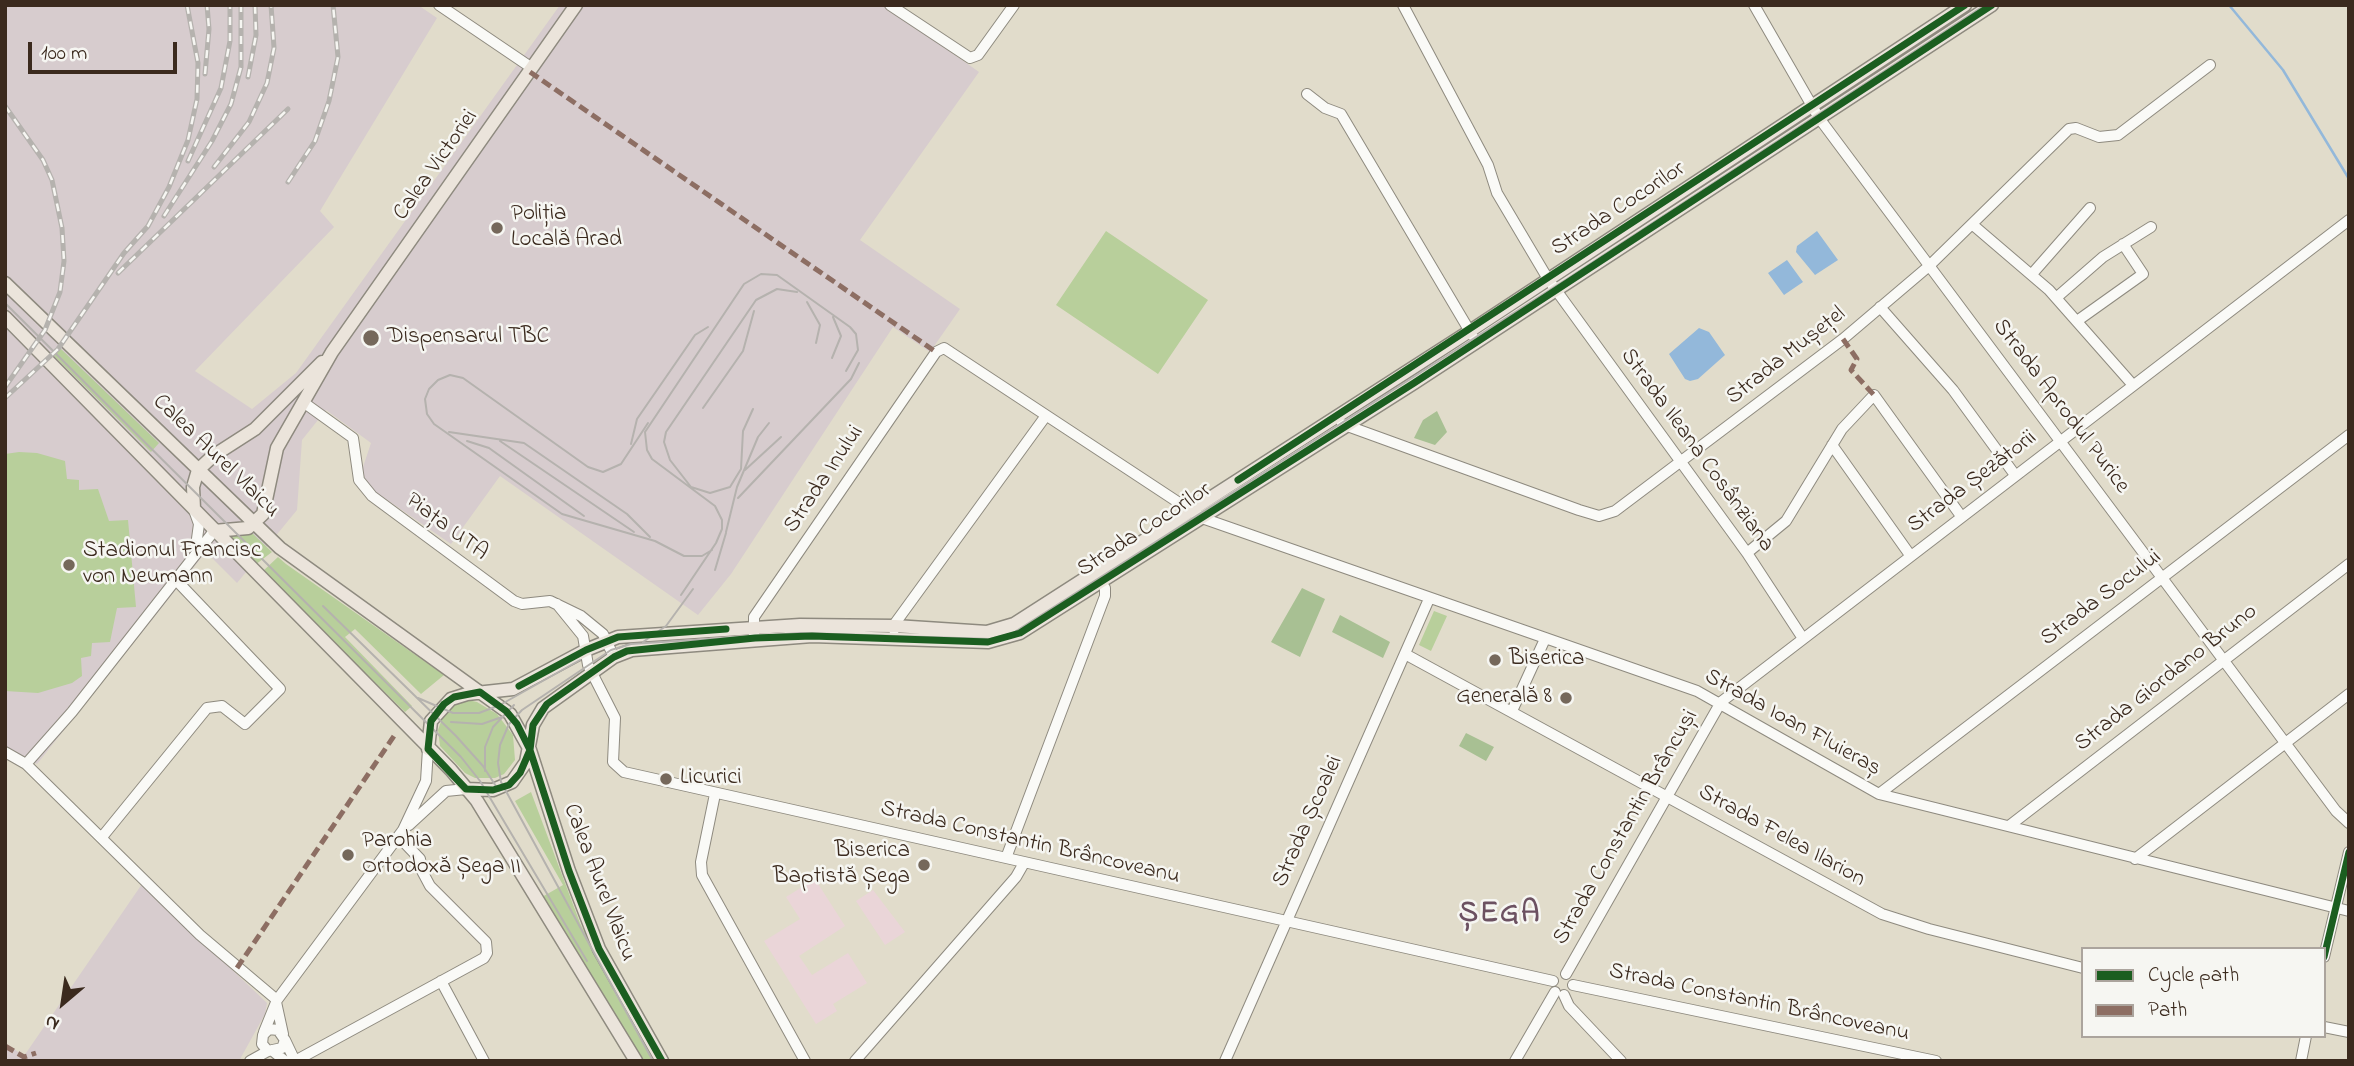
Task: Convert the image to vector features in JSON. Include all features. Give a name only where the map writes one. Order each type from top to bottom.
[{"type":"main road","name":"Calea Victoriei","points":[[254,525],[268,505],[277,448],[327,356],[576,5]]},
{"type":"main road","name":"Strada Cocorilor","points":[[1196,514],[1346,426],[1473,336],[1811,106],[1965,5]]},
{"type":"main road","name":"Strada Cocorilor","points":[[1551,284],[1819,118],[1992,5]]},
{"type":"main road","name":"Calea Aurel Vlaicu","points":[[5,283],[254,525],[338,593],[510,714],[530,750],[569,871],[599,949],[662,1061]]},
{"type":"main road","name":"Calea Aurel Vlaicu","points":[[5,317],[466,789],[486,814],[636,1061]]},
{"type":"main road","name":"Strada Cocorilor","points":[[480,692],[513,689],[607,641],[626,636],[1000,630],[1098,578],[1332,420],[1473,336]]},
{"type":"main road","name":"Calea Victoriei","points":[[198,470],[213,456],[255,429],[327,356]]},
{"type":"main road","points":[[194,509],[193,487],[198,470]]},
{"type":"main road","points":[[214,531],[238,530],[254,525]]},
{"type":"main road","name":"Strada Cocorilor","points":[[530,750],[533,725],[540,712],[614,657],[647,647],[754,633]]},
{"type":"main road","points":[[428,749],[429,726],[438,709],[454,697],[480,692]]},
{"type":"main road","points":[[466,789],[489,791],[509,785],[520,773],[530,750]]},
{"type":"street","points":[[439,5],[532,68]]},
{"type":"street","points":[[890,5],[967,57],[978,55],[1014,5]]},
{"type":"street","name":"Strada Ileana Cosânziana","points":[[1403,5],[1488,165],[1497,193],[1551,284],[1747,553],[1802,637]]},
{"type":"street","name":"Strada Aprodul Purice","points":[[1755,5],[1819,118],[2336,811],[2349,822]]},
{"type":"street","name":"Strada Mușețel","points":[[1332,420],[1599,516],[1615,511],[1681,464],[1881,307],[1973,225],[2069,130],[2076,128],[2099,136],[2118,135],[2210,65]]},
{"type":"street","points":[[1307,94],[1325,108],[1341,114],[1473,336]]},
{"type":"street","points":[[2032,274],[2075,229],[2090,208]]},
{"type":"street","name":"Strada Șezătorii","points":[[1721,702],[1802,637],[2349,220]]},
{"type":"street","points":[[1973,225],[2032,274],[2132,384]]},
{"type":"street","points":[[2056,298],[2123,244],[2151,227]]},
{"type":"street","points":[[2077,321],[2143,274],[2123,244]]},
{"type":"street","points":[[1881,307],[1953,390],[2015,475]]},
{"type":"street","name":"Strada Ioan Fluieraș","points":[[942,348],[1196,514],[1721,702],[1880,794],[2349,911]]},
{"type":"street","name":"Strada Inului","points":[[754,633],[754,617],[942,348]]},
{"type":"street","points":[[1747,553],[1786,521],[1848,421],[1874,395],[1961,516]]},
{"type":"street","name":"Piața UTA","points":[[303,402],[353,438],[357,472],[363,488],[403,521],[514,601],[557,604]]},
{"type":"street","points":[[894,632],[1045,417]]},
{"type":"street","name":"Strada Socului","points":[[1880,794],[2349,435]]},
{"type":"street","points":[[1832,445],[1910,555]]},
{"type":"street","points":[[194,509],[199,536],[194,554]]},
{"type":"street","points":[[26,764],[72,712],[214,531]]},
{"type":"street","name":"Strada Giordano Bruno","points":[[2009,826],[2349,564]]},
{"type":"street","points":[[1006,858],[1105,596],[1098,578]]},
{"type":"street","points":[[102,837],[207,708],[222,706],[245,724],[280,689],[176,580]]},
{"type":"street","name":"Strada Școalei","points":[[1225,1061],[1429,599]]},
{"type":"street","points":[[557,604],[599,629],[614,657]]},
{"type":"street","points":[[557,604],[580,630],[586,653]]},
{"type":"street","points":[[1512,710],[1545,639]]},
{"type":"street","name":"Strada Constantin Brâncoveanu","points":[[586,653],[591,672],[615,718],[612,757],[615,766],[633,776],[1286,920],[1557,989]]},
{"type":"street","name":"Strada Felea Ilarion","points":[[1405,654],[1882,914],[2081,967]]},
{"type":"street","points":[[2136,859],[2349,694]]},
{"type":"street","name":"Strada Constantin Brâncuși","points":[[1566,974],[1721,702]]},
{"type":"street","points":[[401,834],[426,781],[428,749]]},
{"type":"street","points":[[5,752],[26,764],[200,935],[276,1001],[284,1037],[295,1061],[484,958],[487,953],[486,943],[430,886],[422,871],[420,859],[401,834]]},
{"type":"street","points":[[250,1061],[253,1047],[263,1035],[276,1001],[401,834],[446,791],[466,789]]},
{"type":"street","points":[[715,794],[701,862],[702,874],[805,1061]]},
{"type":"street","points":[[2326,948],[2349,852]]},
{"type":"street","points":[[860,1059],[1016,877],[1024,863]]},
{"type":"street","name":"Strada Constantin Brâncuși","points":[[1557,989],[1559,974],[1566,974]]},
{"type":"street","name":"Strada Constantin Brâncuși","points":[[1566,974],[1573,985]]},
{"type":"street","points":[[441,981],[484,1061]]},
{"type":"street","points":[[1515,1061],[1557,989],[1573,985]]},
{"type":"street","name":"Strada Constantin Brâncoveanu","points":[[1573,985],[1936,1061]]},
{"type":"street","points":[[1557,989],[1569,1006],[1621,1061]]},
{"type":"street","points":[[2326,1027],[2349,1032]]},
{"type":"street","points":[[263,1035],[275,1029],[284,1037]]},
{"type":"street","points":[[263,1035],[271,1051],[285,1061]]},
{"type":"street","points":[[250,1061],[282,1048],[284,1037]]},
{"type":"street","points":[[2301,1061],[2306,1038]]},
{"type":"shaded area","points":[[5,5],[418,5],[437,18],[320,211],[334,227],[195,371],[252,409],[296,373],[560,5],[885,5],[979,72],[860,240],[960,309],[930,352],[893,327],[731,574],[698,615],[500,476],[451,544],[367,486],[362,470],[371,443],[326,410],[302,440],[297,510],[237,583],[206,552],[37,764],[5,747]]},
{"type":"shaded area","points":[[815,879],[845,926],[799,956],[812,975],[848,953],[867,983],[833,1004],[837,1011],[816,1024],[764,941],[800,919],[786,897]]},
{"type":"shaded area","points":[[142,884],[267,1003],[265,1014],[239,1061],[5,1061],[5,1043],[24,1056]]},
{"type":"shaded area","points":[[873,890],[905,932],[885,945],[856,901]]},
{"type":"green space","points":[[1106,231],[1208,300],[1158,374],[1056,305]]},
{"type":"green space","points":[[60,348],[159,443],[151,452],[54,356]]},
{"type":"green space","points":[[1437,411],[1447,432],[1435,445],[1414,438],[1423,420]]},
{"type":"green space","name":"Stadionul Francisc von Neumann","points":[[37,453],[65,461],[67,479],[79,480],[79,490],[98,489],[109,521],[128,520],[136,607],[117,608],[110,642],[92,643],[91,656],[81,658],[82,676],[72,683],[38,693],[5,691],[5,454]]},
{"type":"green space","points":[[252,533],[272,552],[255,565],[229,537]]},
{"type":"green space","points":[[278,557],[444,675],[421,694],[355,629],[345,637],[412,706],[405,712],[262,572]]},
{"type":"green space","points":[[1302,588],[1325,599],[1300,657],[1271,642]]},
{"type":"green space","points":[[1434,611],[1447,616],[1431,651],[1419,645]]},
{"type":"green space","points":[[1340,615],[1390,642],[1383,658],[1332,632]]},
{"type":"green space","points":[[468,700],[477,702],[497,714],[513,735],[515,760],[504,774],[495,778],[475,778],[465,773],[440,746],[438,730],[444,713],[451,706]]},
{"type":"green space","points":[[1466,733],[1494,747],[1486,761],[1459,746]]},
{"type":"green space","points":[[531,792],[580,923],[616,995],[655,1061],[641,1061],[542,897],[563,885],[515,801]]},
{"type":"water","points":[[1817,231],[1838,260],[1815,275],[1796,252],[1797,246]]},
{"type":"water","points":[[1787,260],[1803,282],[1784,295],[1768,273]]},
{"type":"water","points":[[1699,328],[1709,332],[1725,355],[1698,379],[1690,381],[1685,379],[1669,354]]},
{"type":"waterway","points":[[2229,5],[2283,70],[2349,179]]},
{"type":"tram line","points":[[653,1061],[501,782],[498,763],[500,745],[509,724],[522,710],[611,650],[631,644],[801,633],[990,639],[1013,633],[1570,277],[1985,5]]},
{"type":"tram line","points":[[681,595],[716,543],[722,529],[722,520],[715,506],[652,459],[647,450],[645,432],[744,284],[761,274],[777,275],[850,327],[856,334],[858,350],[846,371]]},
{"type":"tram line","points":[[753,409],[743,431],[741,469],[730,487],[710,493],[691,487],[670,460],[664,442],[666,432],[756,300],[777,289],[797,292]]},
{"type":"tram line","points":[[807,302],[820,325],[816,343]]},
{"type":"tram line","points":[[5,303],[461,757],[480,781],[587,961]]},
{"type":"tram line","points":[[703,408],[743,351],[754,311]]},
{"type":"tram line","points":[[832,358],[841,336],[833,317]]},
{"type":"tram line","points":[[631,444],[637,419],[695,335],[708,327]]},
{"type":"tram line","points":[[738,498],[851,379],[859,363]]},
{"type":"tram line","points":[[648,423],[621,464],[603,472],[588,467],[463,378],[450,375],[438,380],[429,389],[425,399],[427,414],[434,424],[562,514],[655,541],[684,556],[702,556],[712,550]]},
{"type":"tram line","points":[[726,532],[737,487],[758,437],[769,423]]},
{"type":"tram line","points":[[449,432],[524,443],[627,514],[650,537]]},
{"type":"tram line","points":[[745,470],[781,437]]},
{"type":"tram line","points":[[467,441],[489,448],[584,516]]},
{"type":"tram line","points":[[500,441],[634,532]]},
{"type":"tram line","points":[[715,570],[726,533]]},
{"type":"tram line","points":[[643,642],[666,626],[693,589]]},
{"type":"tram line","points":[[323,606],[456,736],[483,766],[499,791]]},
{"type":"tram line","points":[[418,698],[453,713],[479,713],[500,705],[580,660]]},
{"type":"tram line","points":[[485,771],[485,747],[493,727],[514,705]]},
{"type":"tram line","points":[[451,722],[482,724],[502,717]]},
{"type":"railway","points":[[5,398],[58,349],[124,253],[148,226],[169,187],[188,140],[197,99],[198,63],[187,5]]},
{"type":"railway","points":[[205,74],[209,29],[207,5]]},
{"type":"railway","points":[[188,161],[221,88],[230,41],[230,5]]},
{"type":"railway","points":[[164,216],[212,141],[231,104],[241,67],[241,5]]},
{"type":"railway","points":[[248,77],[256,35],[255,5]]},
{"type":"railway","points":[[214,167],[249,122],[267,83],[274,48],[271,5]]},
{"type":"railway","points":[[288,182],[315,141],[329,101],[338,57],[333,5]]},
{"type":"railway","points":[[5,106],[43,160],[52,180],[62,228],[64,261],[60,292],[45,330],[5,387]]},
{"type":"railway","points":[[118,273],[288,109]]},
{"type":"marked path","points":[[530,72],[936,352]]},
{"type":"marked path","points":[[1843,339],[1857,359],[1851,370],[1874,395]]},
{"type":"marked path","points":[[237,968],[394,736]]},
{"type":"marked path","points":[[5,1046],[24,1057],[36,1053]]},
{"type":"cycle path","points":[[1238,480],[1965,5]]},
{"type":"cycle path","points":[[662,1061],[599,949],[569,871],[530,750],[517,724],[506,711],[480,692],[454,697],[444,704],[431,721],[428,749],[466,789],[493,790],[509,785],[520,773],[530,750],[533,725],[547,704],[614,657],[627,651],[755,638],[812,636],[988,642],[1020,633],[1414,383],[1992,5]]},
{"type":"cycle path","points":[[519,686],[586,650],[618,637],[726,629]]},
{"type":"cycle path","points":[[2326,949],[2349,852]]},
{"type":"place","name":"Poliția Locală Arad","points":[[497,228]]},
{"type":"place","name":"Dispensarul TBC","points":[[371,338]]},
{"type":"place","name":"Stadionul Francisc von Neumann","points":[[69,565]]},
{"type":"place","name":"Biserica","points":[[1495,660]]},
{"type":"place","name":"Generală 8","points":[[1566,698]]},
{"type":"place","name":"Licurici","points":[[666,779]]},
{"type":"place","name":"Parohia Ortodoxă Șega II","points":[[348,855]]},
{"type":"place","name":"Biserica Baptistă Șega","points":[[924,865]]},
{"type":"district","name":"ȘEGA","points":[[1500,916]]}]
